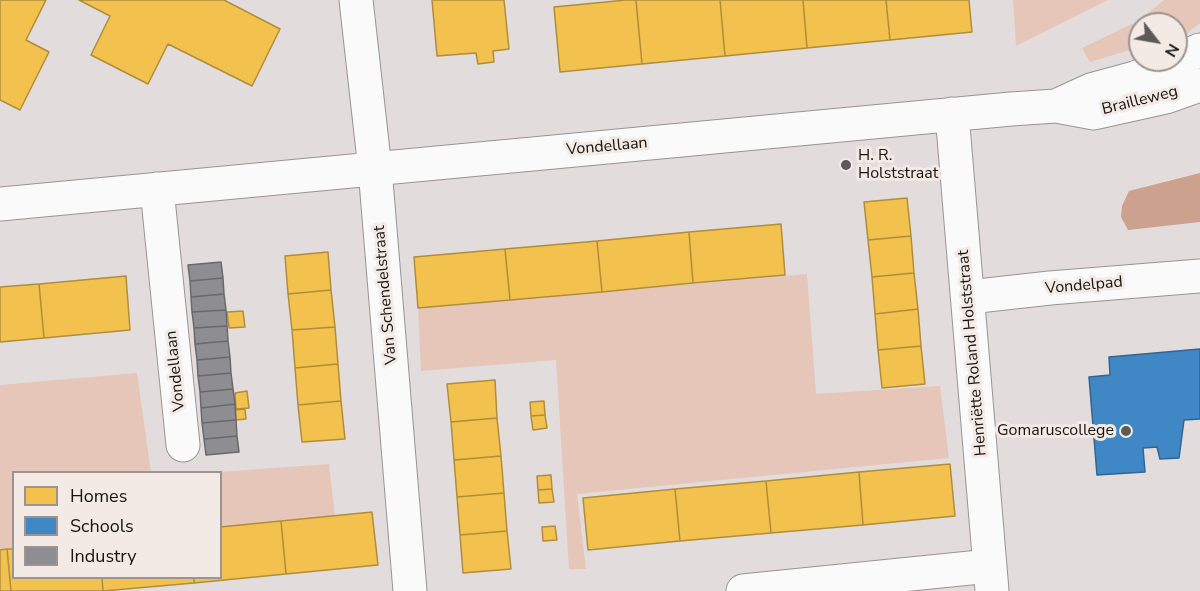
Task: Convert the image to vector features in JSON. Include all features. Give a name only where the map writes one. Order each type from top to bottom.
[{"type":"street","name":"Van Schendelstraat","points":[[356,0],[375,169],[410,591]]},
{"type":"street","name":"Brailleweg","points":[[1056,106],[1091,90],[1135,78],[1200,50]]},
{"type":"street","name":"Brailleweg","points":[[1056,106],[1094,113],[1166,97],[1200,85]]},
{"type":"street","name":"Vondellaan","points":[[0,204],[1056,106]]},
{"type":"street","name":"Henriëtte Roland Holststraat","points":[[952,114],[991,578]]},
{"type":"street","name":"Vondellaan","points":[[157,189],[183,445]]},
{"type":"street","name":"Vondelpad","points":[[969,297],[1200,276]]},
{"type":"street","points":[[743,591],[991,578]]},
{"type":"shaded area","points":[[1013,0],[1108,0],[1016,46]]},
{"type":"shaded area","points":[[1164,0],[1200,0],[1200,23],[1188,32],[1188,12],[1149,12]]},
{"type":"shaded area","points":[[1128,26],[1128,51],[1090,62],[1082,48]]},
{"type":"shaded area","points":[[1200,173],[1200,222],[1128,230],[1121,217],[1122,206],[1129,191]]},
{"type":"shaded area","points":[[807,274],[816,394],[940,386],[949,458],[577,494],[586,569],[569,569],[556,360],[421,371],[418,308]]},
{"type":"shaded area","points":[[137,373],[151,471],[12,471],[12,548],[0,550],[0,385]]},
{"type":"shaded area","points":[[329,464],[335,516],[222,527],[222,472]]},
{"type":"building: Homes","points":[[0,0],[46,0],[26,40],[49,52],[20,110],[0,100]]},
{"type":"building: Homes","points":[[79,0],[224,0],[280,29],[252,86],[168,44],[148,84],[91,55],[110,16]]},
{"type":"building: Homes","points":[[432,0],[504,0],[509,49],[493,51],[494,62],[478,64],[476,53],[437,56]]},
{"type":"building: Homes","points":[[636,0],[642,64],[560,72],[554,7]]},
{"type":"building: Homes","points":[[636,0],[720,0],[725,56],[642,64]]},
{"type":"building: Homes","points":[[720,0],[803,0],[807,48],[725,56]]},
{"type":"building: Homes","points":[[803,0],[886,0],[890,40],[807,48]]},
{"type":"building: Homes","points":[[886,0],[969,0],[972,32],[890,40]]},
{"type":"building: Homes","points":[[907,198],[911,236],[868,240],[864,202]]},
{"type":"building: Homes","points":[[781,224],[785,275],[693,283],[689,232]]},
{"type":"building: Homes","points":[[689,232],[693,283],[602,292],[597,241]]},
{"type":"building: Homes","points":[[911,236],[914,273],[872,277],[868,240]]},
{"type":"building: Homes","points":[[597,241],[602,292],[510,300],[505,249]]},
{"type":"building: Homes","points":[[505,249],[510,300],[418,308],[414,257]]},
{"type":"building: Homes","points":[[328,252],[331,290],[288,294],[285,256]]},
{"type":"building: Homes","points":[[914,273],[918,309],[875,314],[872,277]]},
{"type":"building: Homes","points":[[126,276],[130,330],[44,338],[39,284]]},
{"type":"building: Homes","points":[[39,284],[44,338],[0,342],[0,287]]},
{"type":"building: Homes","points":[[331,290],[335,327],[292,330],[288,294]]},
{"type":"building: Homes","points":[[918,309],[921,346],[878,350],[875,314]]},
{"type":"building: Homes","points":[[243,311],[245,327],[229,328],[227,312]]},
{"type":"building: Homes","points":[[335,327],[338,364],[295,368],[292,330]]},
{"type":"building: Homes","points":[[921,346],[925,384],[882,388],[878,350]]},
{"type":"building: Homes","points":[[338,364],[341,401],[298,405],[295,368]]},
{"type":"building: Homes","points":[[495,380],[497,418],[451,422],[447,384]]},
{"type":"building: Homes","points":[[247,391],[249,408],[236,409],[235,393]]},
{"type":"building: Homes","points":[[341,401],[345,439],[302,442],[298,405]]},
{"type":"building: Homes","points":[[544,401],[545,415],[531,416],[530,402]]},
{"type":"building: Homes","points":[[245,409],[246,419],[236,420],[235,410]]},
{"type":"building: Homes","points":[[545,415],[547,428],[533,430],[531,416]]},
{"type":"building: Homes","points":[[497,418],[501,456],[454,460],[451,422]]},
{"type":"building: Homes","points":[[501,456],[504,493],[457,497],[454,460]]},
{"type":"building: Homes","points":[[950,464],[955,516],[863,525],[859,472]]},
{"type":"building: Homes","points":[[859,472],[863,525],[771,533],[766,481]]},
{"type":"building: Homes","points":[[551,475],[552,489],[538,490],[537,476]]},
{"type":"building: Homes","points":[[766,481],[771,533],[680,541],[675,489]]},
{"type":"building: Homes","points":[[552,489],[554,502],[539,503],[538,490]]},
{"type":"building: Homes","points":[[675,489],[680,541],[588,550],[583,498]]},
{"type":"building: Homes","points":[[504,493],[507,531],[460,535],[457,497]]},
{"type":"building: Homes","points":[[372,512],[378,565],[286,574],[281,521]]},
{"type":"building: Homes","points":[[281,521],[286,574],[194,583],[194,579],[222,579],[222,527]]},
{"type":"building: Homes","points":[[555,526],[557,540],[543,541],[542,527]]},
{"type":"building: Homes","points":[[507,531],[511,569],[463,573],[460,535]]},
{"type":"building: Homes","points":[[7,549],[12,549],[12,579],[102,579],[103,591],[11,591]]},
{"type":"building: Homes","points":[[7,549],[11,591],[0,591],[0,550]]},
{"type":"building: Homes","points":[[102,579],[194,579],[194,583],[103,591]]},
{"type":"building: Schools","points":[[1200,349],[1200,419],[1184,420],[1179,458],[1160,459],[1157,447],[1143,448],[1145,472],[1097,475],[1089,377],[1110,375],[1109,357]]},
{"type":"building: Industry","points":[[221,262],[223,278],[190,281],[188,265]]},
{"type":"building: Industry","points":[[223,278],[224,294],[191,297],[190,281]]},
{"type":"building: Industry","points":[[224,294],[226,310],[192,312],[191,297]]},
{"type":"building: Industry","points":[[226,310],[227,326],[194,328],[192,312]]},
{"type":"building: Industry","points":[[227,326],[228,341],[195,344],[194,328]]},
{"type":"building: Industry","points":[[228,341],[230,357],[197,360],[195,344]]},
{"type":"building: Industry","points":[[230,357],[231,373],[198,376],[197,360]]},
{"type":"building: Industry","points":[[231,373],[233,389],[200,392],[198,376]]},
{"type":"building: Industry","points":[[233,389],[235,404],[201,408],[200,392]]},
{"type":"building: Industry","points":[[235,404],[236,420],[202,423],[201,408]]},
{"type":"building: Industry","points":[[236,420],[237,436],[204,439],[202,423]]},
{"type":"building: Industry","points":[[237,436],[239,452],[206,455],[204,439]]},
{"type":"place","name":"H. R. Holststraat","points":[[846,165]]},
{"type":"place","name":"Gomaruscollege","points":[[1126,431]]}]
